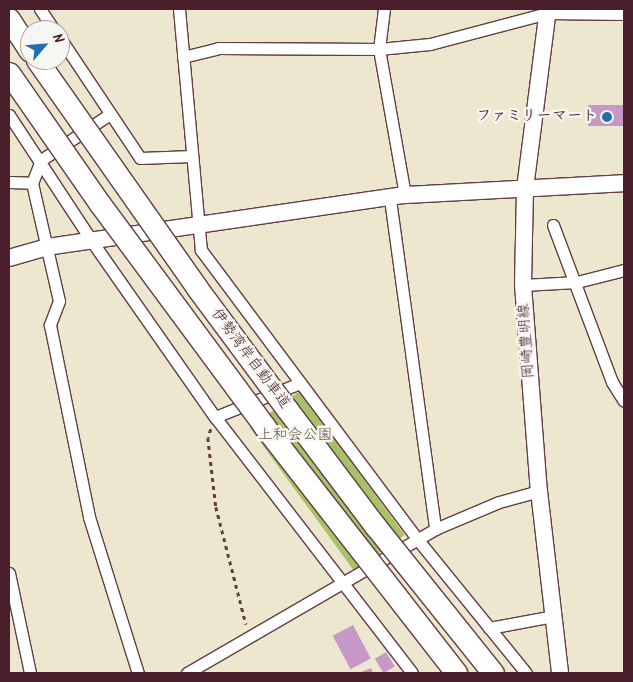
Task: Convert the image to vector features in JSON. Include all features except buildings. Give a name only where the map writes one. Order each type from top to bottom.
[{"type":"highway","points":[[9,19],[20,36]]},
{"type":"highway","name":"伊勢湾岸自動車道","points":[[44,70],[276,394],[376,527],[493,673]]},
{"type":"highway","name":"伊勢湾岸自動車道","points":[[9,73],[100,204],[258,418],[456,673]]},
{"type":"main road","name":"岡崎豊明線","points":[[547,11],[525,189],[524,285],[539,491],[560,673]]},
{"type":"main road","points":[[9,258],[46,247],[93,243],[397,197],[624,183]]},
{"type":"street","points":[[40,9],[47,20]]},
{"type":"street","points":[[178,9],[201,250],[418,540],[526,673]]},
{"type":"street","points":[[384,9],[379,49],[435,529]]},
{"type":"street","points":[[183,57],[218,48],[379,49],[430,44],[547,11],[624,14]]},
{"type":"street","points":[[70,53],[140,158],[192,156]]},
{"type":"street","points":[[110,114],[41,160],[32,183],[59,301],[50,325],[89,517],[138,673]]},
{"type":"street","points":[[9,115],[41,160],[93,243],[215,417],[412,673]]},
{"type":"street","points":[[9,182],[32,183]]},
{"type":"street","points":[[554,225],[577,282],[612,382],[624,401]]},
{"type":"street","points":[[524,285],[577,282],[624,270]]},
{"type":"street","points":[[215,417],[300,382]]},
{"type":"street","points":[[187,673],[249,635],[435,529],[499,502],[539,491]]},
{"type":"street","points":[[9,573],[30,673]]},
{"type":"street","points":[[489,628],[553,616]]},
{"type":"path","points":[[215,417],[208,438],[216,507],[249,635]]},
{"type":"green space","name":"上和会公園","points":[[300,391],[405,535],[354,571],[250,427]]},
{"type":"place","name":"ファミリーマート","points":[[607,117]]}]
